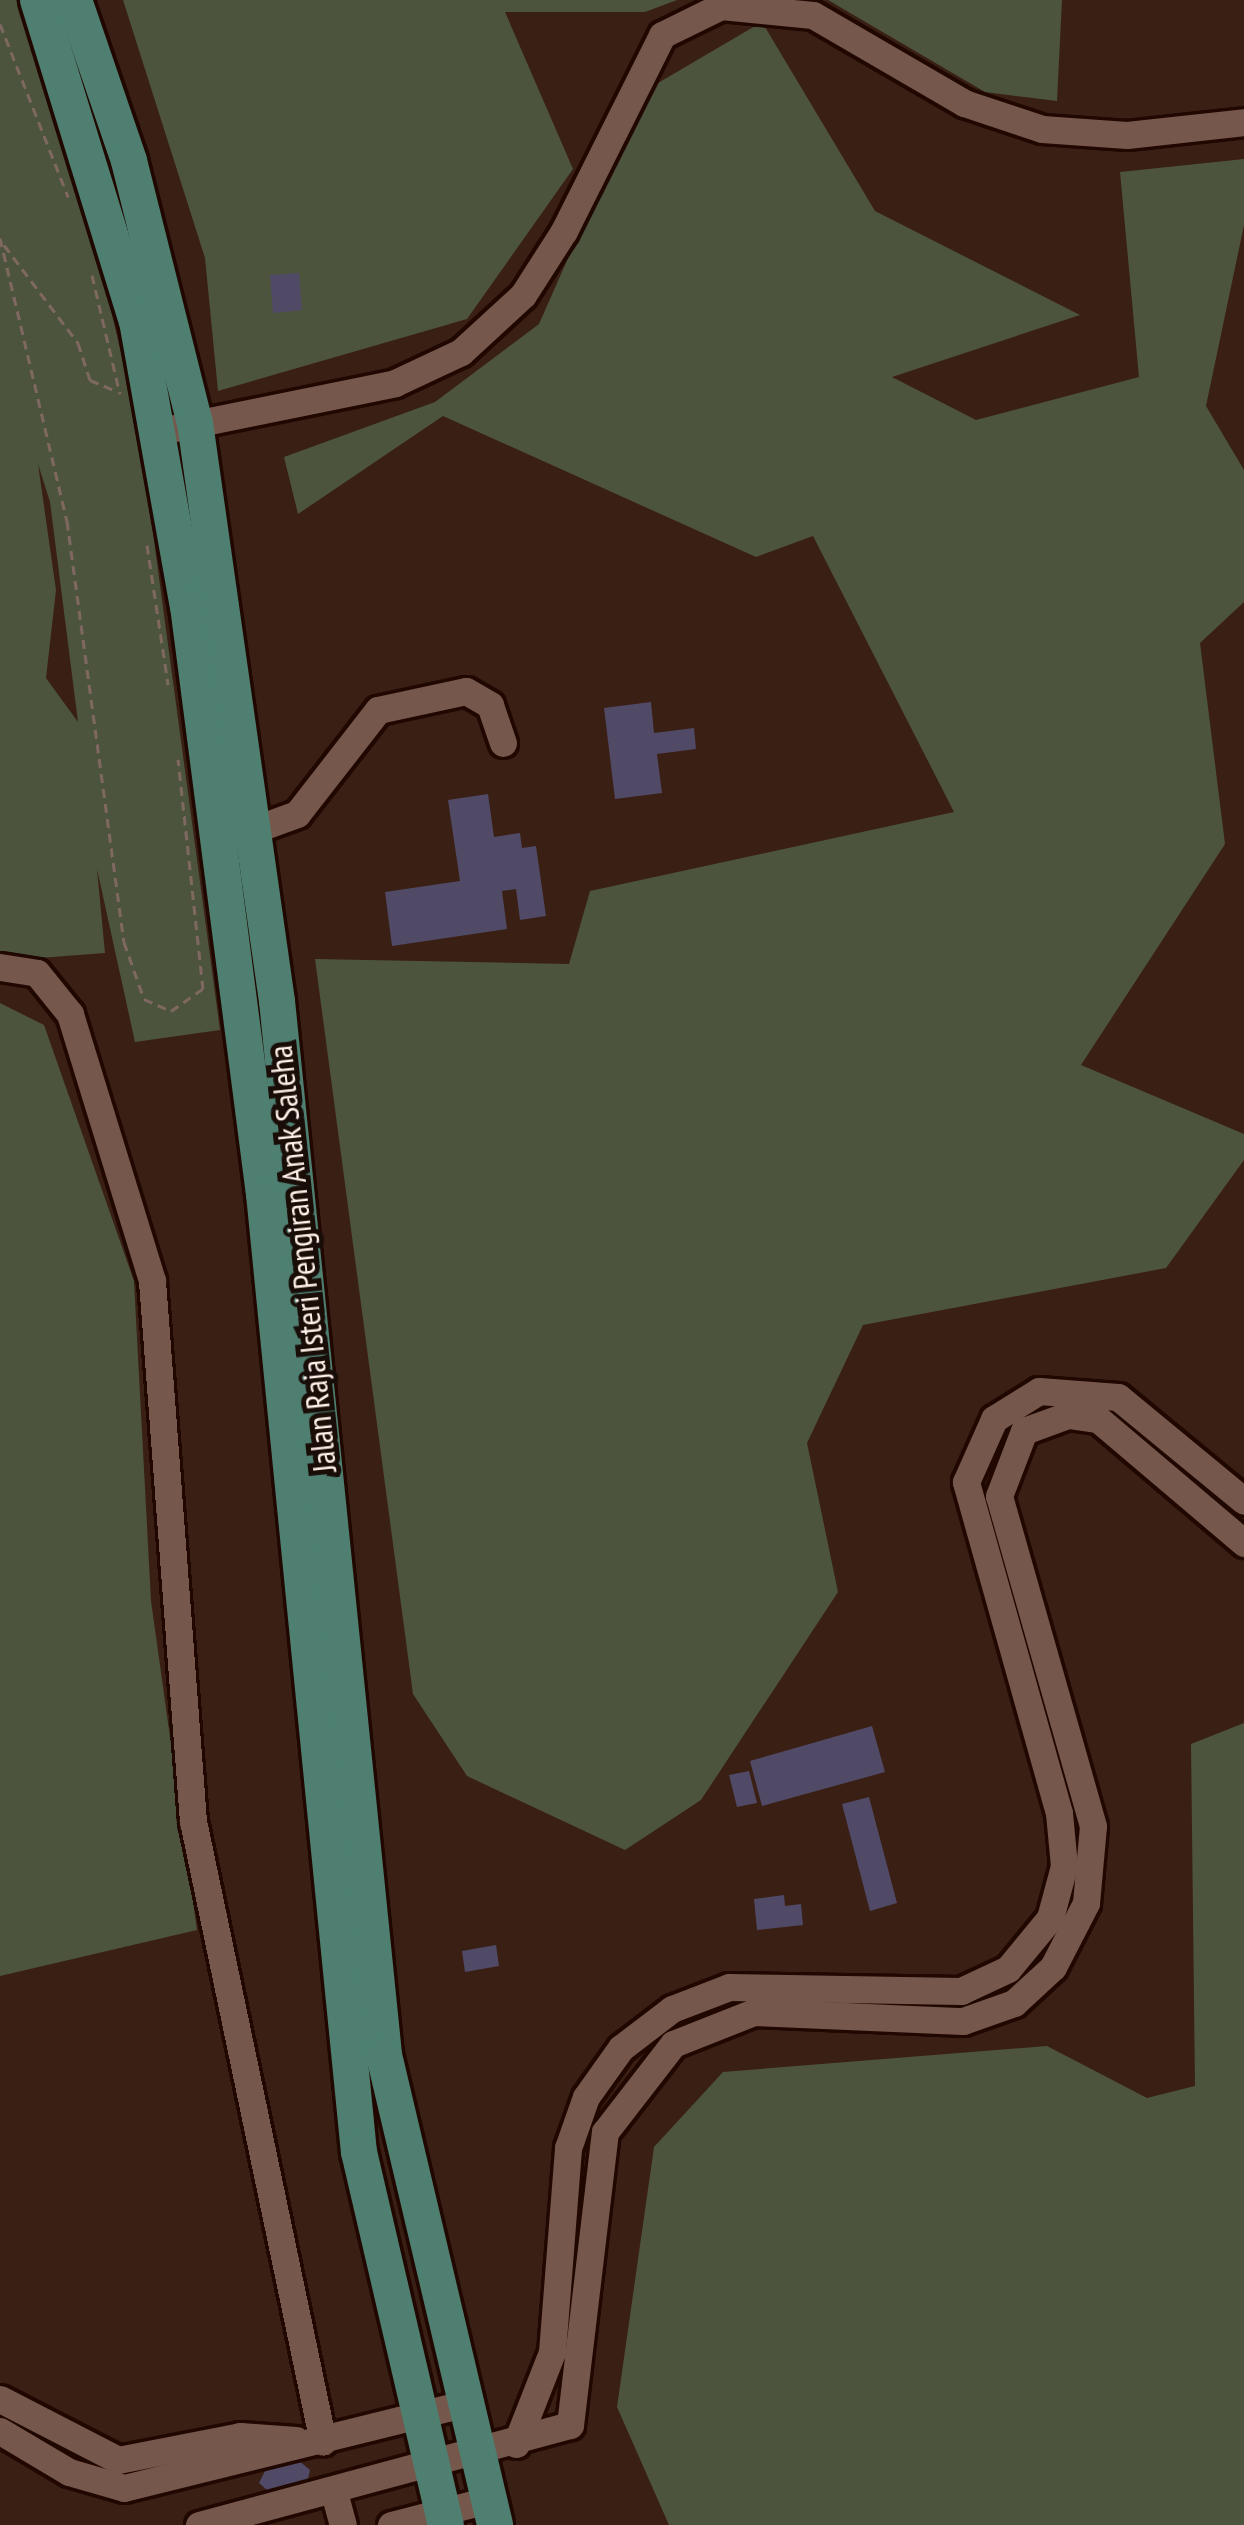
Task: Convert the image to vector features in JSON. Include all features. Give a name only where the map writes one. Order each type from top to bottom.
[{"type":"main road","name":"Jalan Raja Isteri Pengiran Anak Saleha","points":[[38,0],[177,427]]},
{"type":"main road","name":"Jalan Raja Isteri Pengiran Anak Saleha","points":[[74,0],[130,161],[177,427],[237,837],[384,2055],[491,2512]]},
{"type":"main road","name":"Jalan Raja Isteri Pengiran Anak Saleha","points":[[237,837],[358,2152],[444,2518]]},
{"type":"street","points":[[177,427],[395,383],[460,352],[523,295],[564,230],[662,35],[721,6],[813,15],[964,103],[1042,129],[1127,135],[1244,122]]},
{"type":"street","points":[[237,837],[298,814],[378,710],[466,691],[490,705],[503,743]]},
{"type":"street","points":[[0,968],[37,974],[70,1014],[152,1281],[193,1822],[322,2442]]},
{"type":"street","points":[[516,2444],[552,2352],[568,2148],[586,2097],[621,2048],[672,2008],[729,1987],[961,1991],[1008,1969],[1050,1918],[1062,1827],[967,1482],[994,1419],[1039,1391],[1118,1397],[1244,1501]]},
{"type":"street","points":[[199,2525],[476,2455],[570,2425],[596,2165],[618,2102],[655,2059],[754,2012],[941,2025],[976,2017],[1032,1988],[1069,1945],[1086,1904],[1093,1826],[999,1496],[1012,1444],[1053,1417],[1098,1419],[1244,1543]]},
{"type":"street","points":[[0,2399],[118,2459],[322,2442],[463,2404]]},
{"type":"street","points":[[0,2431],[124,2488],[243,2449]]},
{"type":"street","points":[[243,2449],[258,2510]]},
{"type":"street","points":[[334,2492],[343,2525]]},
{"type":"street","points":[[391,2525],[491,2512]]},
{"type":"path","points":[[0,24],[74,211]]},
{"type":"path","points":[[1,241],[27,262],[91,380],[120,393]]},
{"type":"path","points":[[1,241],[68,521],[124,943],[144,998],[171,1011],[203,989],[178,752]]},
{"type":"path","points":[[87,255],[124,416]]},
{"type":"path","points":[[145,529],[169,687]]},
{"type":"green space","points":[[0,0],[16,0],[89,217],[139,429],[220,1030],[135,1042],[97,869],[105,953],[0,961]],"holes":[[[38,464],[50,502],[78,722],[46,678],[56,590]]]},
{"type":"green space","points":[[123,0],[677,0],[645,12],[505,12],[573,169],[467,319],[218,391],[205,258]]},
{"type":"green space","points":[[828,0],[1062,0],[1057,101],[985,92]]},
{"type":"green space","points":[[762,22],[875,211],[1080,315],[892,377],[976,420],[1139,377],[1120,172],[1244,159],[1244,225],[1206,406],[1244,470],[1244,602],[1200,643],[1225,844],[1081,1065],[1244,1134],[1244,1160],[1166,1268],[863,1325],[807,1443],[838,1592],[701,1800],[625,1850],[467,1776],[413,1694],[315,959],[569,964],[590,891],[954,812],[813,536],[756,557],[443,416],[298,514],[284,457],[435,402],[539,324],[641,93]]},
{"type":"green space","points":[[0,1003],[44,1025],[134,1281],[151,1601],[197,1930],[0,1976]]},
{"type":"green space","points":[[1244,1723],[1244,2525],[669,2525],[617,2407],[654,2147],[723,2072],[1047,2046],[1147,2098],[1195,2086],[1191,1744]]},
{"type":"building","points":[[299,273],[302,310],[273,313],[270,275]]},
{"type":"building","points":[[651,702],[654,733],[694,728],[696,749],[657,754],[662,793],[615,799],[604,708]]},
{"type":"building","points":[[488,794],[494,837],[520,833],[522,848],[536,846],[546,916],[520,920],[516,889],[502,891],[507,929],[392,946],[385,892],[460,881],[448,800]]},
{"type":"building","points":[[872,1726],[885,1772],[762,1806],[750,1761]]},
{"type":"building","points":[[749,1771],[757,1803],[737,1807],[729,1775]]},
{"type":"building","points":[[869,1797],[897,1903],[870,1911],[842,1804]]},
{"type":"building","points":[[784,1895],[785,1906],[801,1904],[803,1925],[757,1930],[754,1899]]},
{"type":"building","points":[[496,1945],[499,1966],[465,1972],[462,1951]]},
{"type":"building","points":[[298,2460],[310,2470],[306,2488],[275,2497],[259,2483],[266,2469]]}]
